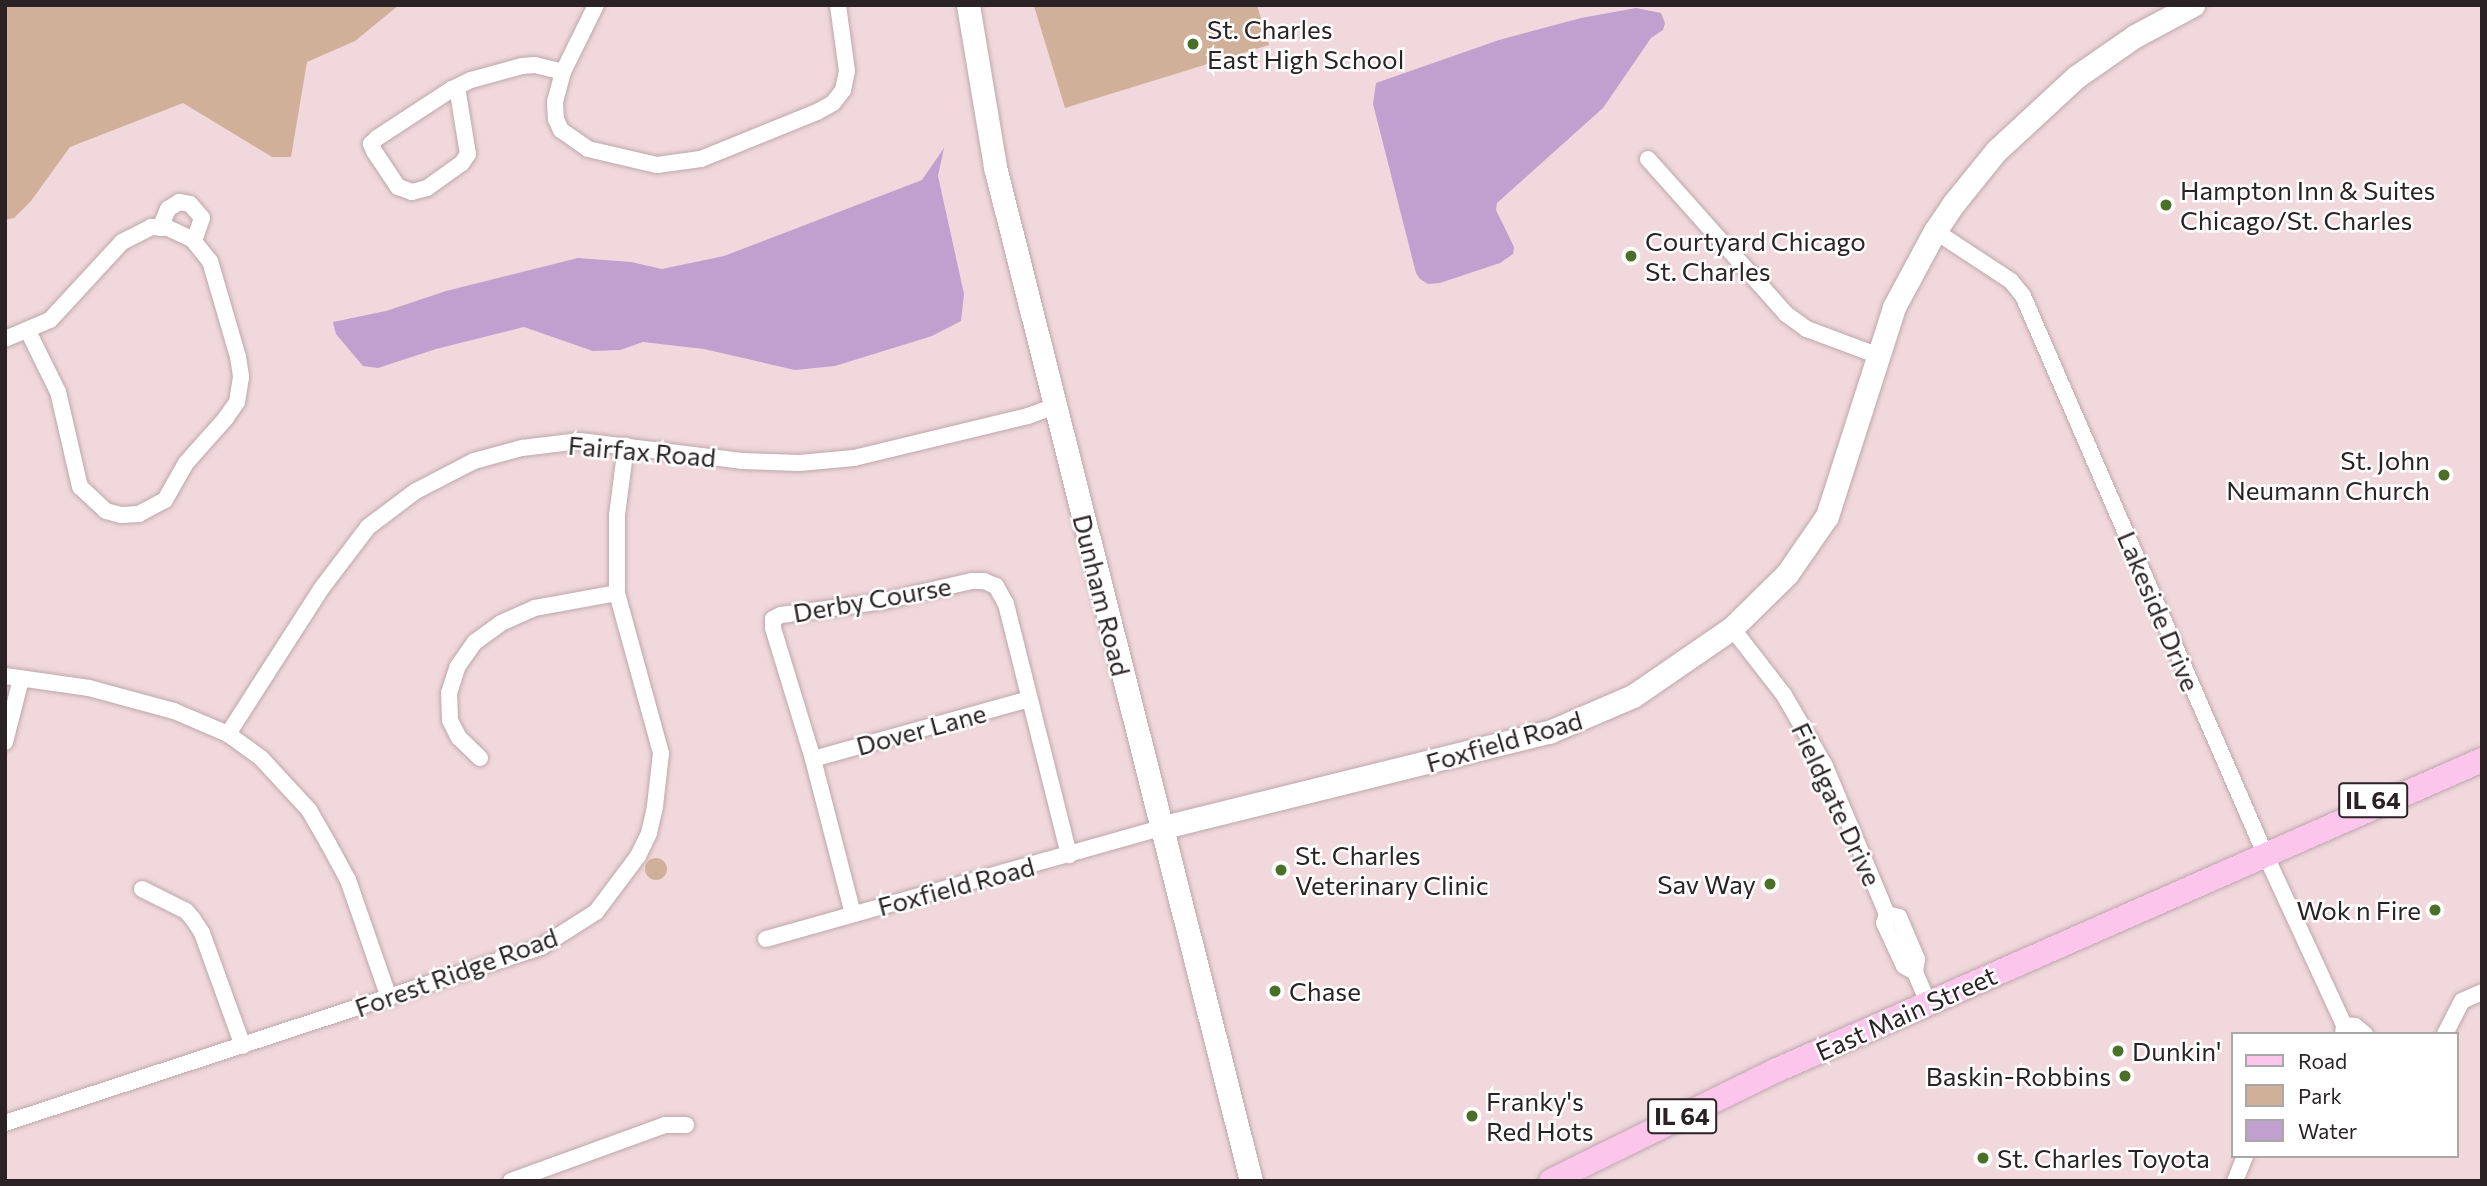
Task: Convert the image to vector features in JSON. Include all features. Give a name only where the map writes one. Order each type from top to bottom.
[{"type":"main road","name":"East Main Street","points":[[2265,854],[2482,746]]},
{"type":"main road","name":"East Main Street","points":[[1551,1181],[1777,1070],[2482,760]]},
{"type":"street","points":[[596,5],[563,72],[555,102],[556,119],[561,130],[575,143],[636,163],[677,165],[701,159],[833,103],[843,90],[847,71],[838,5]]},
{"type":"street","name":"Dunham Road","points":[[968,5],[995,167],[1251,1181]]},
{"type":"street","name":"Foxfield Road","points":[[766,939],[1160,828],[1549,732],[1633,696],[1732,628],[1787,575],[1827,516],[1876,355],[1894,307],[1935,231],[1996,151],[2076,77],[2136,36],[2193,5]]},
{"type":"street","points":[[457,87],[468,154],[462,163],[427,188],[412,192],[398,187],[371,144],[457,87],[522,66],[535,65],[563,72]]},
{"type":"street","points":[[1648,159],[1786,314],[1807,329],[1876,355]]},
{"type":"street","points":[[160,228],[168,209],[179,202],[190,204],[202,218],[194,241]]},
{"type":"street","points":[[5,339],[50,320],[67,305],[121,242],[136,233],[160,228],[182,233],[194,241],[210,261],[238,357],[240,389],[237,402],[226,418],[197,448],[165,500],[151,510],[121,515],[106,511],[80,487],[58,392],[28,331]]},
{"type":"street","name":"Lakeside Drive","points":[[1935,231],[2011,281],[2023,296],[2343,1029],[2354,1026],[2362,1032]]},
{"type":"street","name":"Fairfax Road","points":[[228,734],[321,589],[368,527],[416,491],[474,461],[522,448],[580,441],[742,461],[854,458],[1028,416],[1055,406]]},
{"type":"street","name":"Forest Ridge Road","points":[[5,1123],[541,947],[596,912],[638,856],[655,806],[661,753],[617,593],[617,515],[626,446]]},
{"type":"street","name":"Derby Course","points":[[853,914],[813,759],[774,628],[774,620],[780,615],[884,601],[984,581],[996,586],[1006,604],[1069,855]]},
{"type":"street","points":[[480,758],[459,738],[450,720],[452,684],[458,666],[475,642],[500,623],[535,608],[617,593]]},
{"type":"street","name":"Fieldgate Drive","points":[[1732,628],[1784,695],[1825,766],[1887,914],[1899,917],[1917,959],[1914,972],[1928,1003]]},
{"type":"street","points":[[5,742],[13,678],[89,688],[174,711],[228,734],[261,758],[309,810],[348,880],[389,998]]},
{"type":"street","name":"Dover Lane","points":[[813,759],[1029,699]]},
{"type":"street","points":[[142,889],[186,911],[193,919],[202,933],[243,1046]]},
{"type":"street","points":[[2446,1032],[2462,1001],[2482,992]]},
{"type":"street","points":[[511,1181],[665,1125],[686,1125]]},
{"type":"street","points":[[2235,1181],[2244,1158]]},
{"type":"green space","points":[[5,5],[399,5],[355,41],[307,62],[291,157],[272,157],[183,103],[70,147],[31,201],[14,218],[5,220]]},
{"type":"green space","points":[[1257,5],[1269,45],[1065,108],[1034,6]]},
{"type":"green space","points":[[656,858],[664,861],[667,869],[664,877],[656,880],[648,877],[645,869],[648,861]]},
{"type":"water","points":[[1636,8],[1661,13],[1665,23],[1663,30],[1651,38],[1603,108],[1497,203],[1496,210],[1514,247],[1513,254],[1500,263],[1440,283],[1428,284],[1420,279],[1416,273],[1373,104],[1376,83],[1499,40],[1581,18]]},
{"type":"water","points":[[944,148],[938,176],[964,294],[961,321],[932,336],[835,366],[795,370],[704,349],[643,342],[620,350],[593,351],[524,327],[436,349],[378,368],[363,366],[336,334],[333,322],[386,311],[446,291],[578,258],[631,262],[662,269],[724,256],[922,180]]},
{"type":"place","name":"St. Charles East High School","points":[[1193,44]]},
{"type":"place","name":"Hampton Inn & Suites Chicago/St. Charles","points":[[2166,205]]},
{"type":"place","name":"Courtyard Chicago St. Charles","points":[[1631,256]]},
{"type":"place","name":"St. John Neumann Church","points":[[2444,475]]},
{"type":"place","name":"St. Charles Veterinary Clinic","points":[[1281,870]]},
{"type":"place","name":"Sav Way","points":[[1770,884]]},
{"type":"place","name":"Wok n Fire","points":[[2435,910]]},
{"type":"place","name":"Chase","points":[[1275,991]]},
{"type":"place","name":"Dunkin'","points":[[2118,1051]]},
{"type":"place","name":"Baskin-Robbins","points":[[2125,1076]]},
{"type":"place","name":"Franky's Red Hots","points":[[1472,1116]]},
{"type":"place","name":"St. Charles Toyota","points":[[1983,1158]]}]
